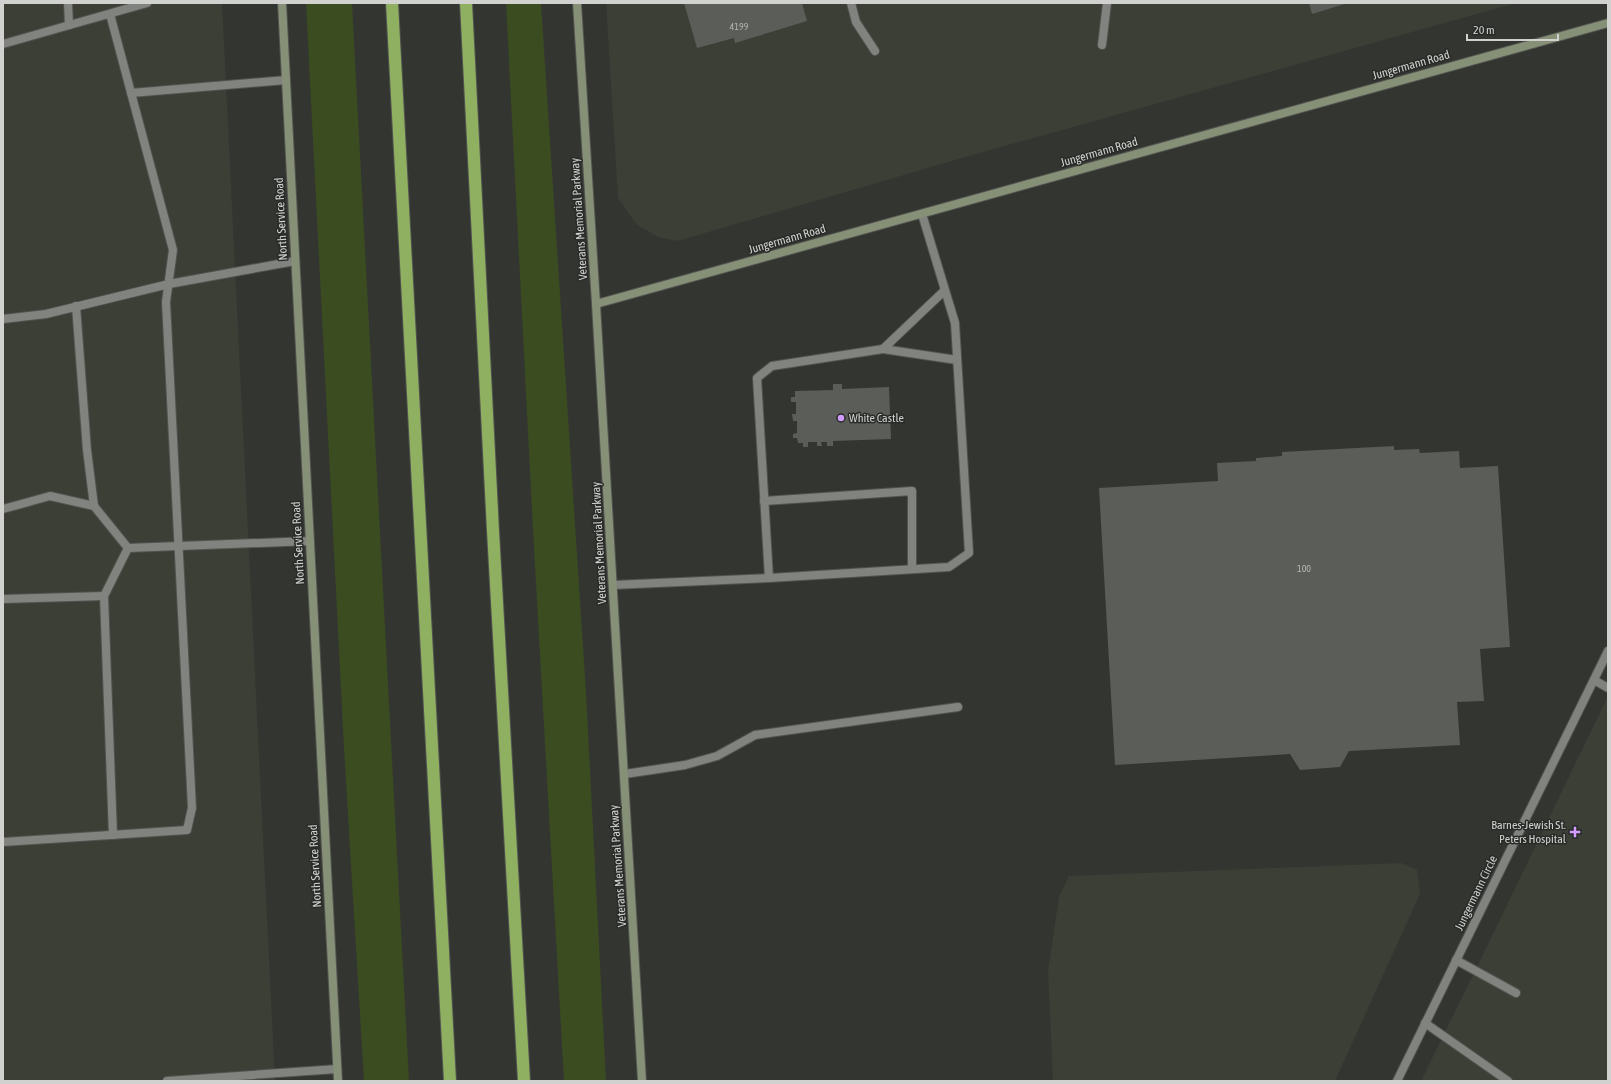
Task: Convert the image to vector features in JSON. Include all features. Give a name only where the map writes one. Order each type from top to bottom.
[{"type":"highway","points":[[392,3],[450,1081]]},
{"type":"highway","points":[[466,3],[493,531],[524,1081]]},
{"type":"street","points":[[68,3],[69,25]]},
{"type":"street","points":[[3,44],[147,3]]},
{"type":"street","name":"North Service Road","points":[[282,3],[338,1081]]},
{"type":"street","name":"Veterans Memorial Parkway","points":[[577,3],[625,774],[642,1081]]},
{"type":"street","points":[[851,3],[856,22],[875,51]]},
{"type":"street","points":[[1102,45],[1107,3]]},
{"type":"street","points":[[3,842],[187,830],[192,808],[166,302],[173,250],[110,14]]},
{"type":"street","name":"Jungermann Road","points":[[596,304],[1608,23]]},
{"type":"street","points":[[131,93],[286,80]]},
{"type":"street","points":[[613,585],[769,578],[949,567],[969,554],[955,323],[944,291],[922,214]]},
{"type":"street","points":[[3,319],[46,314],[168,284],[295,261]]},
{"type":"street","points":[[883,349],[944,291]]},
{"type":"street","points":[[76,306],[87,450],[94,506],[128,548]]},
{"type":"street","points":[[769,578],[757,378],[772,366],[883,349],[958,360]]},
{"type":"street","points":[[764,501],[912,491],[912,569]]},
{"type":"street","points":[[3,509],[50,496],[94,506]]},
{"type":"street","points":[[128,548],[310,541]]},
{"type":"street","points":[[113,835],[104,596],[128,548]]},
{"type":"street","points":[[3,599],[104,596]]},
{"type":"street","name":"Jungermann Circle","points":[[1397,1081],[1608,651]]},
{"type":"street","points":[[1594,680],[1608,688]]},
{"type":"street","points":[[625,774],[685,765],[717,756],[755,735],[958,707]]},
{"type":"street","points":[[1456,960],[1516,993]]},
{"type":"street","points":[[1425,1023],[1508,1081]]},
{"type":"street","points":[[167,1081],[337,1069]]},
{"type":"shaded area","points":[[3,3],[222,3],[275,1081],[3,1081]]},
{"type":"shaded area","points":[[606,3],[1516,3],[962,158],[678,241],[658,237],[636,224],[618,198]]},
{"type":"shaded area","name":"Barnes-Jewish St. Peters Hospital","points":[[1608,696],[1608,1081],[1421,1081],[1492,936]]},
{"type":"shaded area","points":[[1401,863],[1417,870],[1420,894],[1335,1081],[1037,1081],[1053,1080],[1048,971],[1059,897],[1069,876]]},
{"type":"green space","points":[[306,3],[352,3],[409,1081],[364,1081],[344,748]]},
{"type":"green space","points":[[506,3],[541,3],[586,692],[606,1081],[564,1081],[533,530]]},
{"type":"building","points":[[684,3],[802,3],[807,21],[735,43],[734,38],[697,48]]},
{"type":"building","points":[[1309,3],[1348,3],[1312,14]]},
{"type":"building","name":"White Castle","points":[[833,384],[842,384],[842,389],[889,387],[891,439],[833,441],[833,446],[827,446],[827,442],[821,442],[822,446],[817,446],[817,442],[808,442],[808,447],[803,447],[803,443],[798,443],[797,438],[793,438],[793,434],[797,433],[797,421],[793,421],[792,414],[796,414],[796,402],[791,402],[791,397],[795,397],[795,391],[833,390]]},
{"type":"building","points":[[1394,446],[1394,450],[1419,449],[1420,453],[1459,451],[1460,468],[1498,466],[1510,647],[1480,649],[1484,701],[1457,702],[1460,745],[1349,751],[1340,767],[1300,770],[1290,754],[1115,765],[1099,488],[1218,481],[1217,463],[1256,461],[1256,458],[1282,456],[1282,452]]},
{"type":"place","name":"White Castle","points":[[841,418]]},
{"type":"place","name":"Barnes-Jewish St. Peters Hospital","points":[[1575,832]]}]
